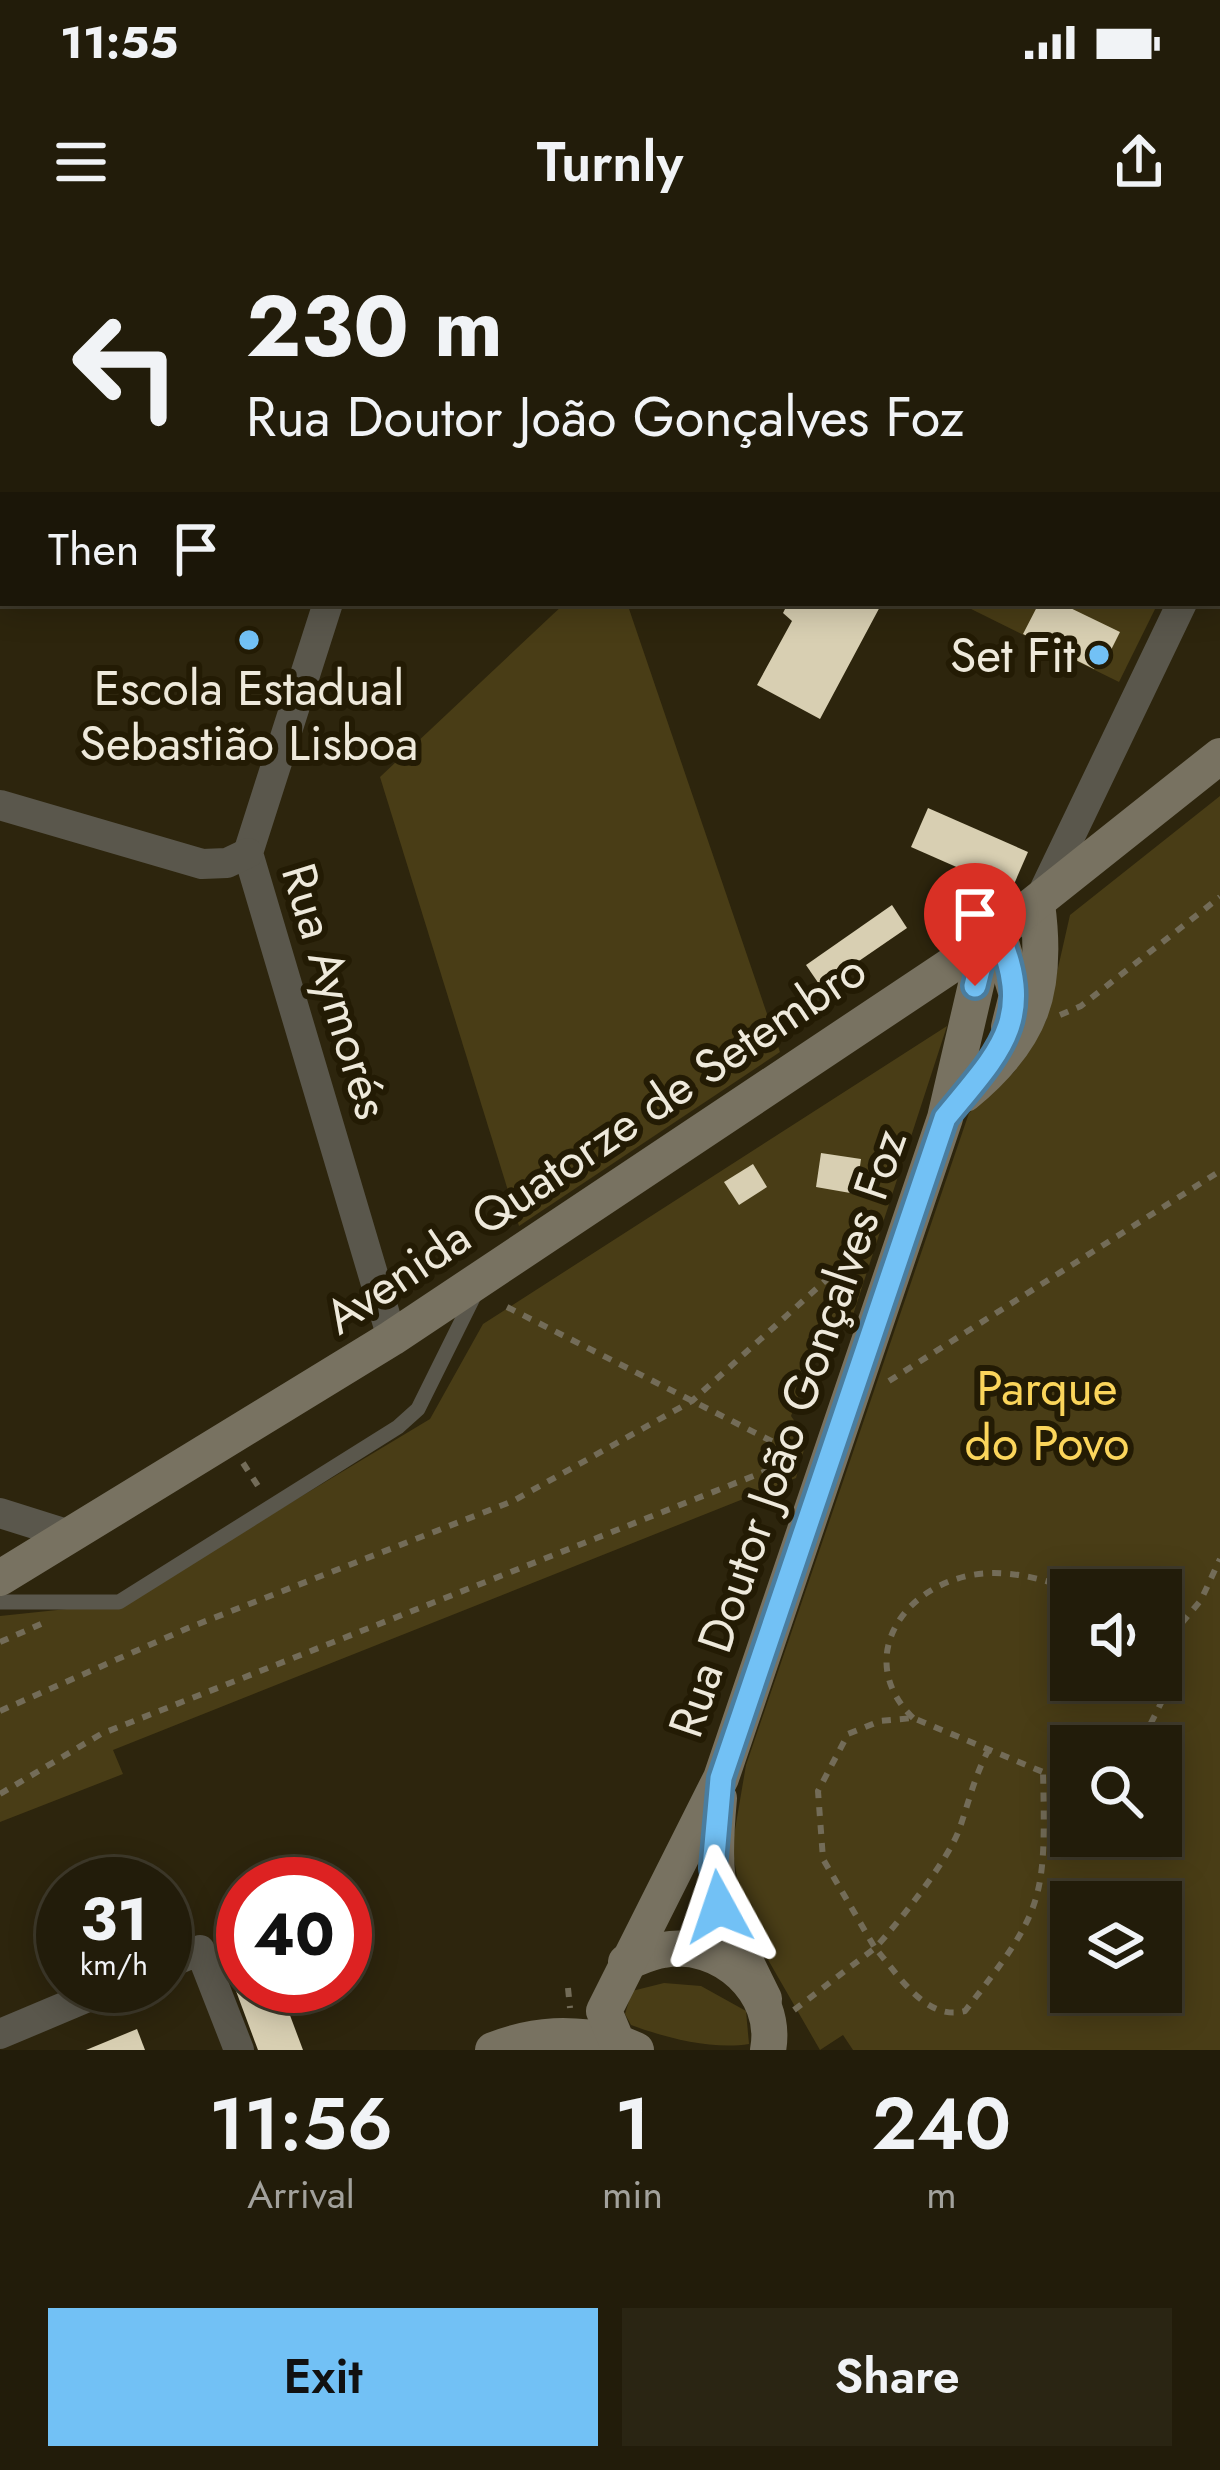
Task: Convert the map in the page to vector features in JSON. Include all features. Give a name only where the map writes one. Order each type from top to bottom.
[{"type":"street","name":"Rua Aymorés","points":[[327,606],[248,854],[392,1338]]},
{"type":"street","points":[[955,1106],[1000,1065],[1029,1022],[1041,977],[1037,904],[1182,606]]},
{"type":"street","name":"Avenida Quatorze de Setembro","points":[[0,1578],[392,1338],[992,938],[1220,756]]},
{"type":"street","points":[[0,805],[202,864],[227,863],[248,854]]},
{"type":"street","name":"Rua Doutor João Gonçalves Foz","points":[[627,2046],[604,2011],[721,1778],[955,1106],[992,938]]},
{"type":"street","points":[[0,1513],[73,1536]]},
{"type":"street","name":"Rua Doutor João Gonçalves Foz","points":[[721,1778],[713,1868],[719,1907],[780,2005]]},
{"type":"street","points":[[626,1962],[665,1949],[704,1952],[729,1963],[780,2005],[768,2050]]},
{"type":"street","points":[[192,1953],[200,1950],[239,2050]]},
{"type":"street","points":[[0,2033],[49,2013]]},
{"type":"street","points":[[493,2050],[529,2036],[573,2033],[627,2046]]},
{"type":"lane","points":[[0,1602],[119,1602],[418,1409],[484,1275]]},
{"type":"path","points":[[1046,1021],[1081,1006],[1220,897]]},
{"type":"path","points":[[874,1390],[1220,1171]]},
{"type":"path","points":[[0,1712],[188,1628],[513,1501],[692,1401],[882,1229]]},
{"type":"path","points":[[0,1794],[101,1734],[802,1456],[507,1307]]},
{"type":"path","points":[[228,1440],[272,1506]]},
{"type":"path","points":[[1182,1623],[1201,1600],[1220,1558]]},
{"type":"path","points":[[1050,1584],[1014,1574],[970,1575],[926,1593],[889,1632],[886,1664],[894,1700],[913,1718],[1043,1772],[1050,1770]]},
{"type":"path","points":[[0,1642],[56,1618]]},
{"type":"path","points":[[913,1718],[880,1721],[848,1734],[818,1791],[823,1859],[875,1948],[927,2006],[950,2015],[965,2011],[1024,1935],[1038,1903],[1045,1858],[1043,1772]]},
{"type":"path","points":[[780,2005],[875,1948],[910,1910],[958,1834],[968,1787],[988,1749]]},
{"type":"green space","points":[[562,606],[628,606],[780,1052],[519,1226],[380,777]]},
{"type":"green space","name":"Set Fit","points":[[965,606],[1157,606],[1119,682]]},
{"type":"green space","name":"Parque do Povo","points":[[1220,796],[1220,2050],[853,2050],[843,2035],[820,2050],[744,1918],[732,1847],[746,1765],[969,1113],[1014,1072],[1046,1021],[1070,915]]},
{"type":"green space","name":"Parque do Povo","points":[[947,1026],[852,1318],[820,1334],[791,1416],[807,1439],[796,1478],[113,1750],[123,1774],[0,1822],[0,1616],[124,1603],[430,1419],[483,1324]]},
{"type":"green space","points":[[664,1983],[701,1986],[746,2011],[749,2044],[690,2042],[631,2025],[625,2014],[632,1991]]},
{"type":"building","points":[[786,606],[880,606],[820,719],[757,685],[792,621],[783,613]]},
{"type":"building","points":[[1037,606],[1066,606],[1120,632],[1108,656],[1102,653],[1094,669],[1023,634]]},
{"type":"building","points":[[928,808],[1028,852],[1011,891],[911,847]]},
{"type":"building","points":[[892,905],[907,928],[821,987],[806,965]]},
{"type":"building","points":[[821,1153],[861,1159],[856,1194],[816,1187]]},
{"type":"building","points":[[753,1164],[767,1187],[739,1205],[724,1182]]},
{"type":"building","points":[[244,2013],[289,2013],[303,2050],[258,2050]]},
{"type":"building","points":[[137,2029],[145,2050],[86,2050]]},
{"type":"place","name":"Escola Estadual Sebastião Lisboa","points":[[249,640]]},
{"type":"place","name":"Set Fit","points":[[1099,655]]},
{"type":"route","points":[[719,1907],[713,1868],[721,1778],[945,1118],[1010,1025],[1017,994],[998,933],[986,942],[975,986]]}]
